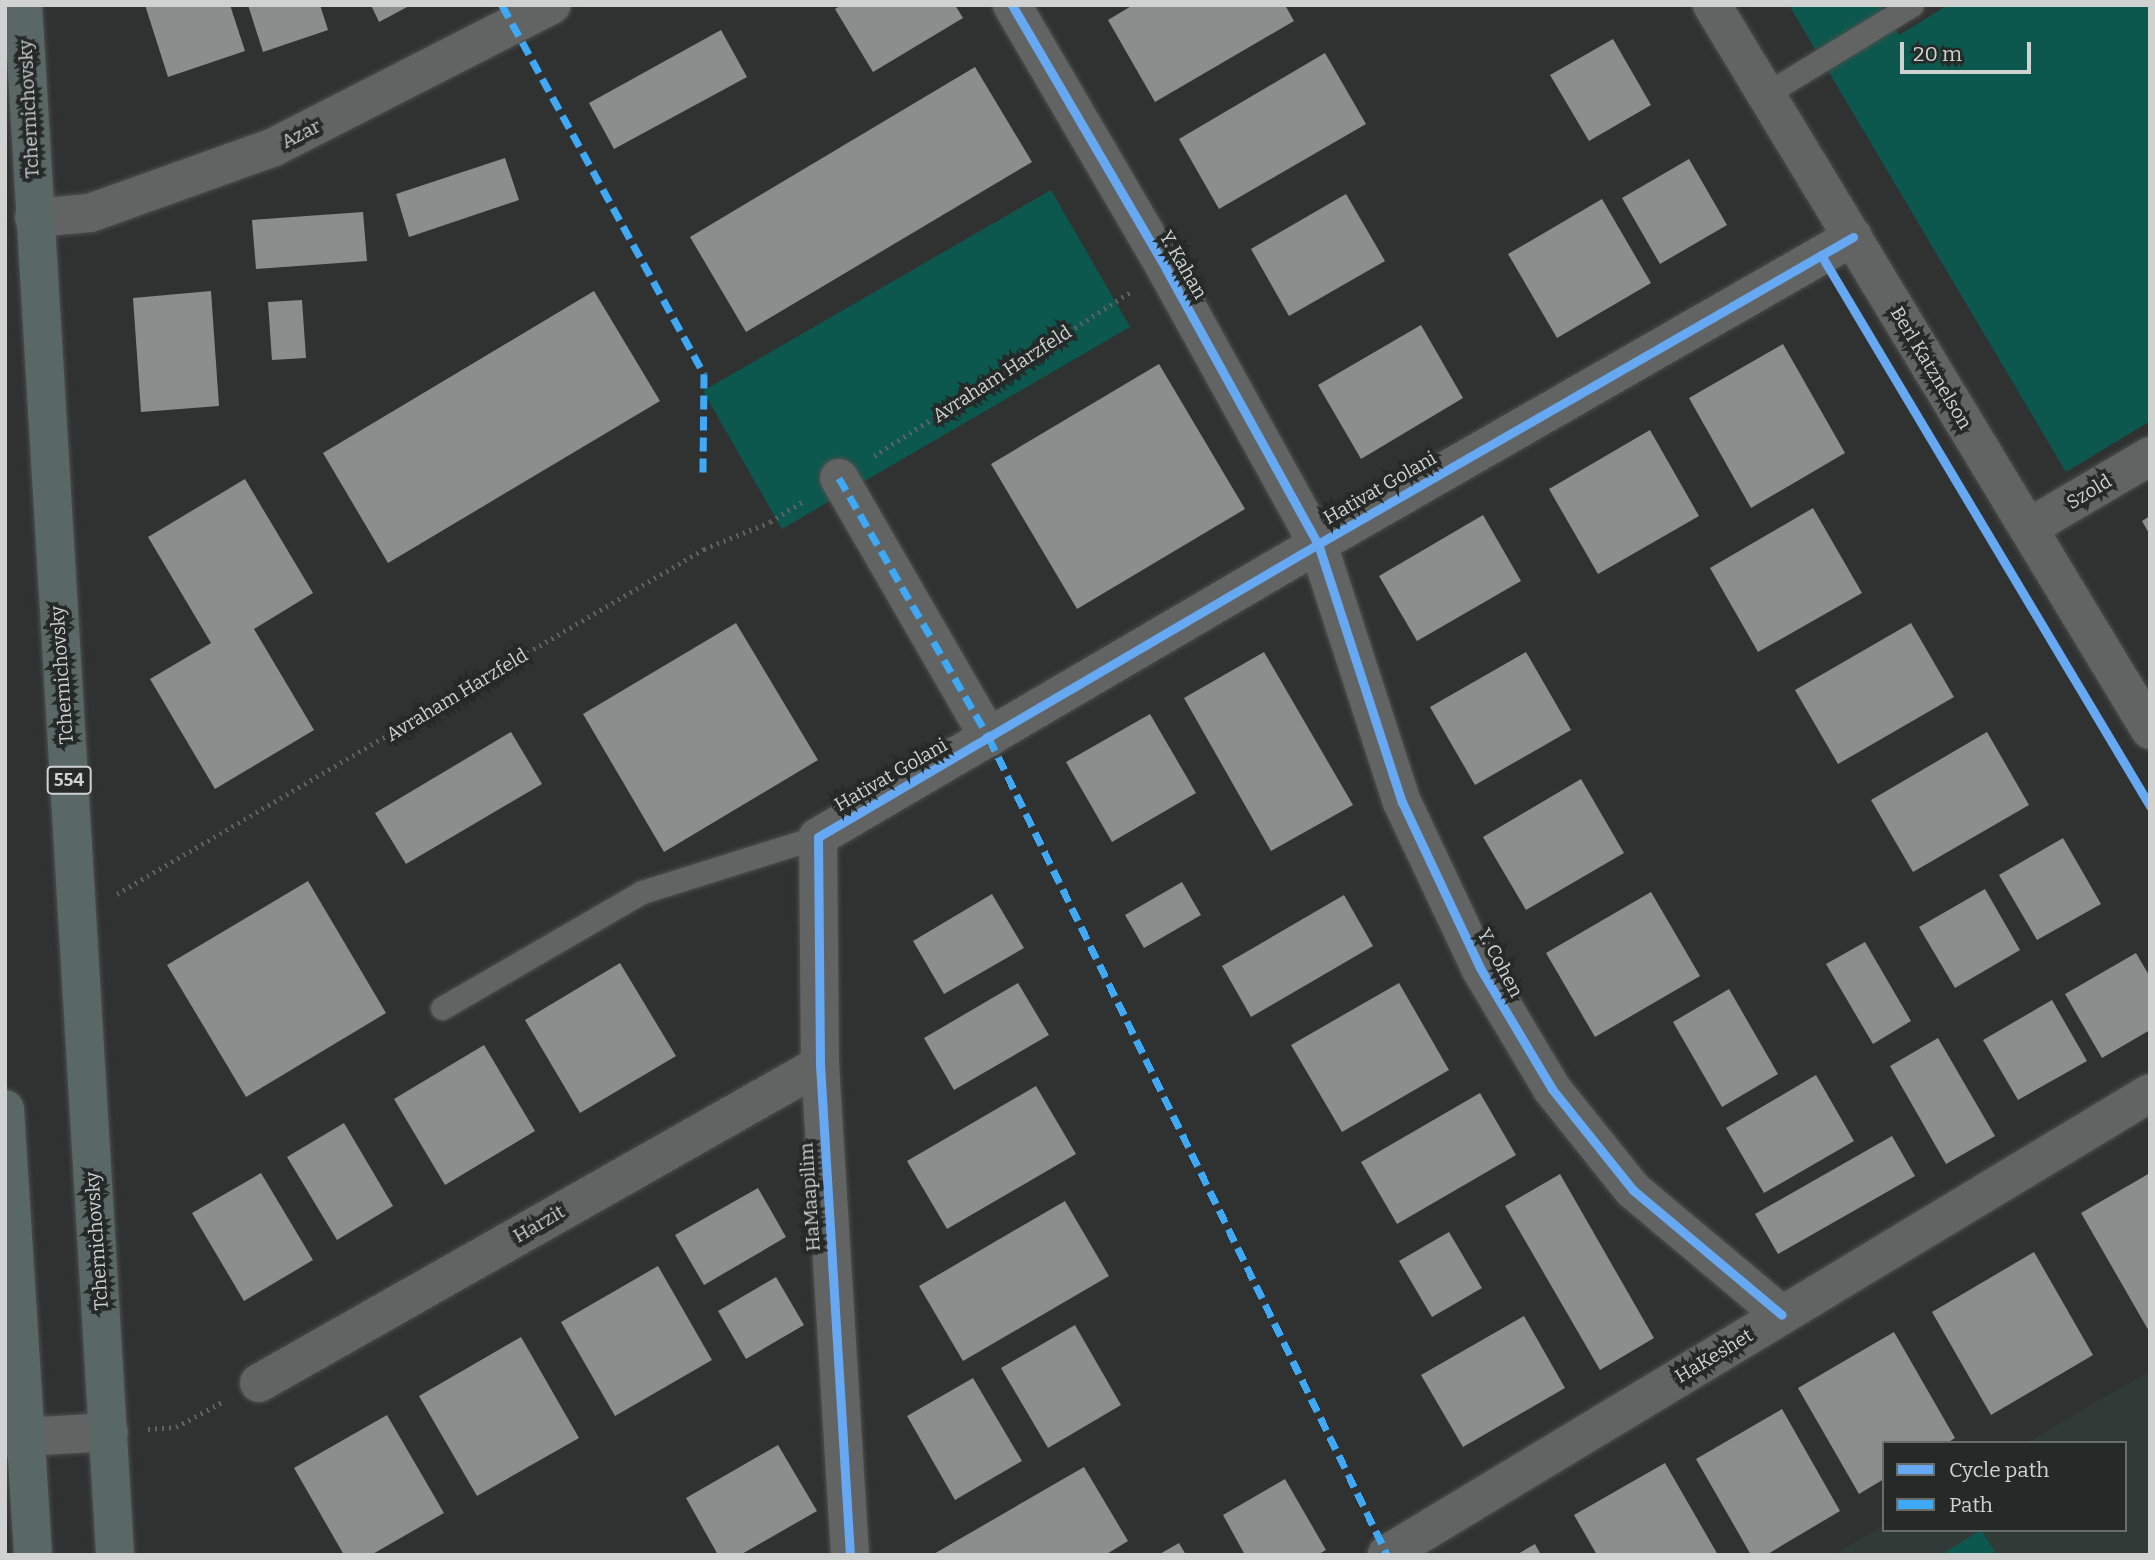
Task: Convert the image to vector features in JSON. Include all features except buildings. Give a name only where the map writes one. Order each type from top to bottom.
[{"type":"main road","name":"Tchernichovsky","points":[[23,5],[115,1555]]},
{"type":"main road","points":[[5,1109],[16,1437],[33,1555]]},
{"type":"street","name":"Azar","points":[[34,219],[90,213],[272,148],[552,5]]},
{"type":"street","name":"Y. Kahan","points":[[1013,5],[1166,270],[1318,544]]},
{"type":"street","name":"Berl Katznelson","points":[[1713,5],[2150,730]]},
{"type":"street","name":"Hativat Golani","points":[[818,837],[1318,544],[1853,237]]},
{"type":"street","name":"Szold","points":[[2028,528],[2150,456]]},
{"type":"street","points":[[839,478],[989,738]]},
{"type":"street","name":"Y. Cohen","points":[[1318,544],[1402,802],[1480,968],[1552,1089],[1633,1190],[1782,1315]]},
{"type":"street","name":"HaMaapilim","points":[[818,837],[820,1065],[850,1555]]},
{"type":"street","name":"Harzit","points":[[259,1383],[820,1065]]},
{"type":"street","name":"HaKeshet","points":[[1387,1553],[2150,1093]]},
{"type":"street","points":[[16,1437],[109,1432]]},
{"type":"lane","points":[[1766,94],[1912,5]]},
{"type":"lane","points":[[442,1008],[642,892],[818,837]]},
{"type":"path","points":[[109,1432],[176,1427],[259,1383]]},
{"type":"shaded area","points":[[2148,1372],[2150,1555],[1833,1555],[1882,1526],[1882,1532],[2127,1532],[2127,1441],[2029,1441]]},
{"type":"green space","points":[[1789,5],[1881,5],[1899,35],[1948,5],[2150,5],[2150,421],[2066,472]]},
{"type":"green space","points":[[1051,190],[1130,327],[782,529],[703,391]]},
{"type":"green space","points":[[1978,1532],[1982,1532],[1997,1555],[1941,1555]]},
{"type":"marked path","points":[[502,5],[704,374],[703,475]]},
{"type":"marked path","points":[[839,478],[989,738],[1387,1554]]},
{"type":"cycle path","points":[[1012,5],[1166,269],[1318,544],[1402,802],[1480,968],[1552,1089],[1633,1190],[1782,1315]]},
{"type":"cycle path","points":[[850,1555],[820,1065],[818,837],[1318,544],[1853,237]]},
{"type":"cycle path","points":[[1821,255],[2150,806]]}]
